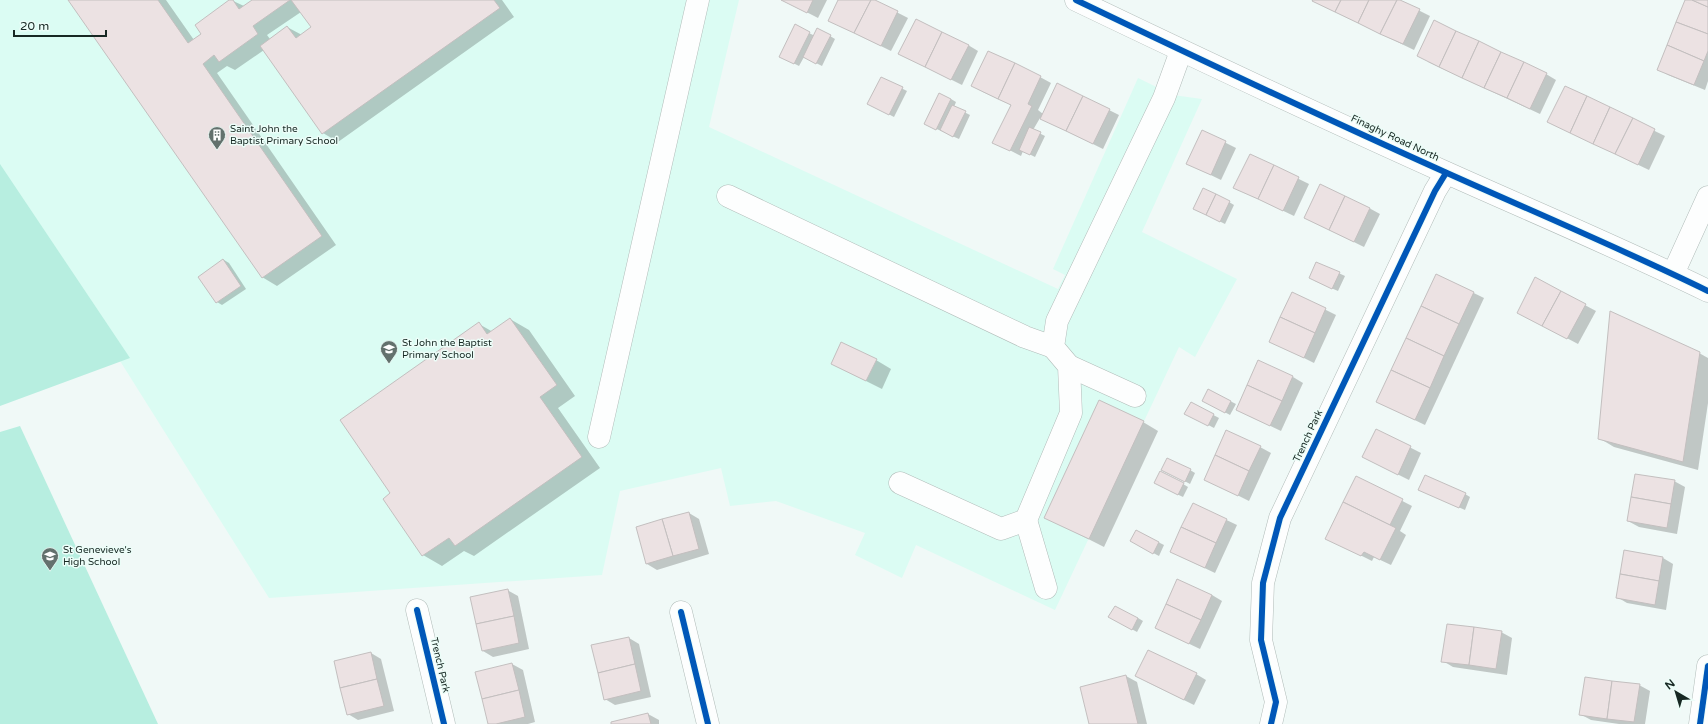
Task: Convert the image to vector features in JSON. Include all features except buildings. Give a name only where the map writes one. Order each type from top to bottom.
[{"type":"street","points":[[599,437],[698,0]]},
{"type":"street","name":"Finaghy Road North","points":[[1076,0],[1446,173],[1628,252],[1708,291]]},
{"type":"street","points":[[1053,347],[1057,321],[1164,98],[1181,50]]},
{"type":"street","name":"Trench Park","points":[[1271,724],[1276,702],[1261,640],[1263,582],[1280,518],[1435,191],[1446,173]]},
{"type":"street","points":[[728,196],[1018,334],[1053,347],[1069,366],[1135,396]]},
{"type":"street","points":[[1673,274],[1708,197]]},
{"type":"street","points":[[1046,588],[1026,520],[1071,413],[1069,366]]},
{"type":"street","points":[[900,483],[1001,529],[1026,520]]},
{"type":"street","name":"Trench Park","points":[[417,610],[444,724]]},
{"type":"street","points":[[681,612],[708,724]]},
{"type":"street","points":[[1700,724],[1708,666]]},
{"type":"shaded area","name":"St John the Baptist Primary School","points":[[0,0],[739,0],[709,127],[1058,289],[1065,275],[1053,269],[1138,78],[1173,95],[1202,99],[1142,232],[1237,279],[1195,357],[1179,347],[1055,610],[916,545],[902,578],[855,555],[865,533],[776,501],[730,506],[721,468],[620,491],[602,575],[269,598],[0,170]]},
{"type":"shaded area","points":[[0,164],[130,358],[0,406]]},
{"type":"shaded area","name":"St Genevieve's High School","points":[[20,426],[158,724],[0,724],[0,432]]},
{"type":"cycle path","points":[[1076,0],[1354,131],[1611,245],[1708,291]]},
{"type":"cycle path","points":[[1271,724],[1276,702],[1261,640],[1263,583],[1280,518],[1435,191],[1446,173]]},
{"type":"cycle path","points":[[417,610],[444,724]]},
{"type":"cycle path","points":[[681,612],[708,724]]},
{"type":"cycle path","points":[[1700,724],[1708,666]]},
{"type":"place","name":"Saint John the Baptist Primary School","points":[[217,150]]},
{"type":"place","name":"St John the Baptist Primary School","points":[[389,364]]},
{"type":"place","name":"St Genevieve's High School","points":[[50,571]]}]
